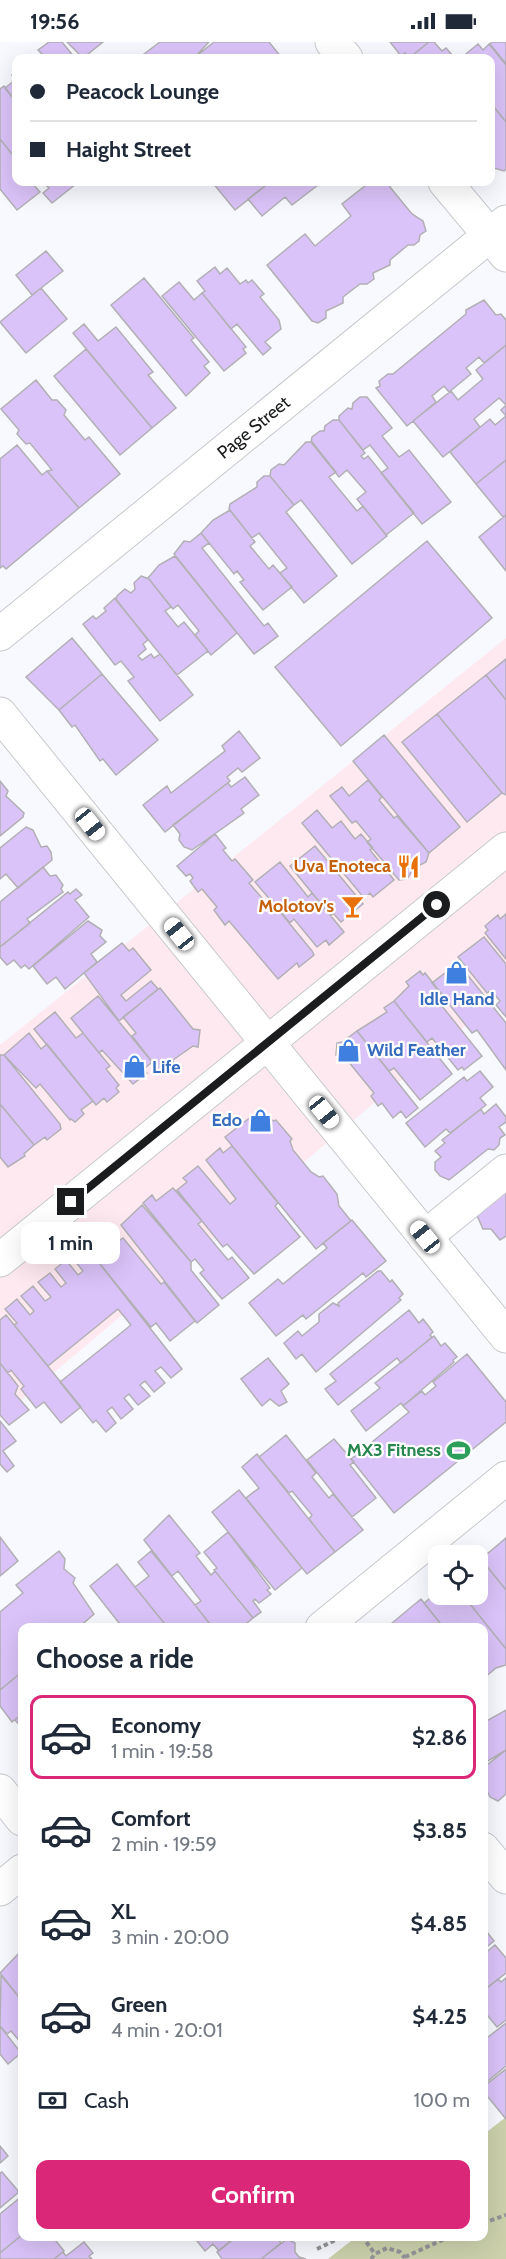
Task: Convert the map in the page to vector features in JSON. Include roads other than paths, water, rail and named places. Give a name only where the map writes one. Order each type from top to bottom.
[{"type":"street","points":[[332,42],[342,54]]},
{"type":"street","points":[[450,186],[501,238]]},
{"type":"street","name":"Page Street","points":[[0,634],[501,238]]},
{"type":"street","points":[[0,714],[506,1336]]},
{"type":"street","points":[[0,1260],[506,849]]},
{"type":"street","points":[[425,1237],[506,1171]]},
{"type":"street","points":[[328,1623],[506,1478]]},
{"type":"street","points":[[0,1791],[18,1814]]},
{"type":"street","points":[[488,1855],[506,1877]]},
{"type":"street","points":[[0,1889],[18,1874]]},
{"type":"place","name":"Uva Enoteca","points":[[409,866]]},
{"type":"place","name":"Molotov's","points":[[352,906]]},
{"type":"place","name":"Idle Hand","points":[[457,973]]},
{"type":"place","name":"Wild Feather","points":[[349,1050]]},
{"type":"place","name":"Life","points":[[134,1067]]},
{"type":"place","name":"Edo","points":[[260,1120]]},
{"type":"place","name":"MX3 Fitness","points":[[459,1450]]}]
